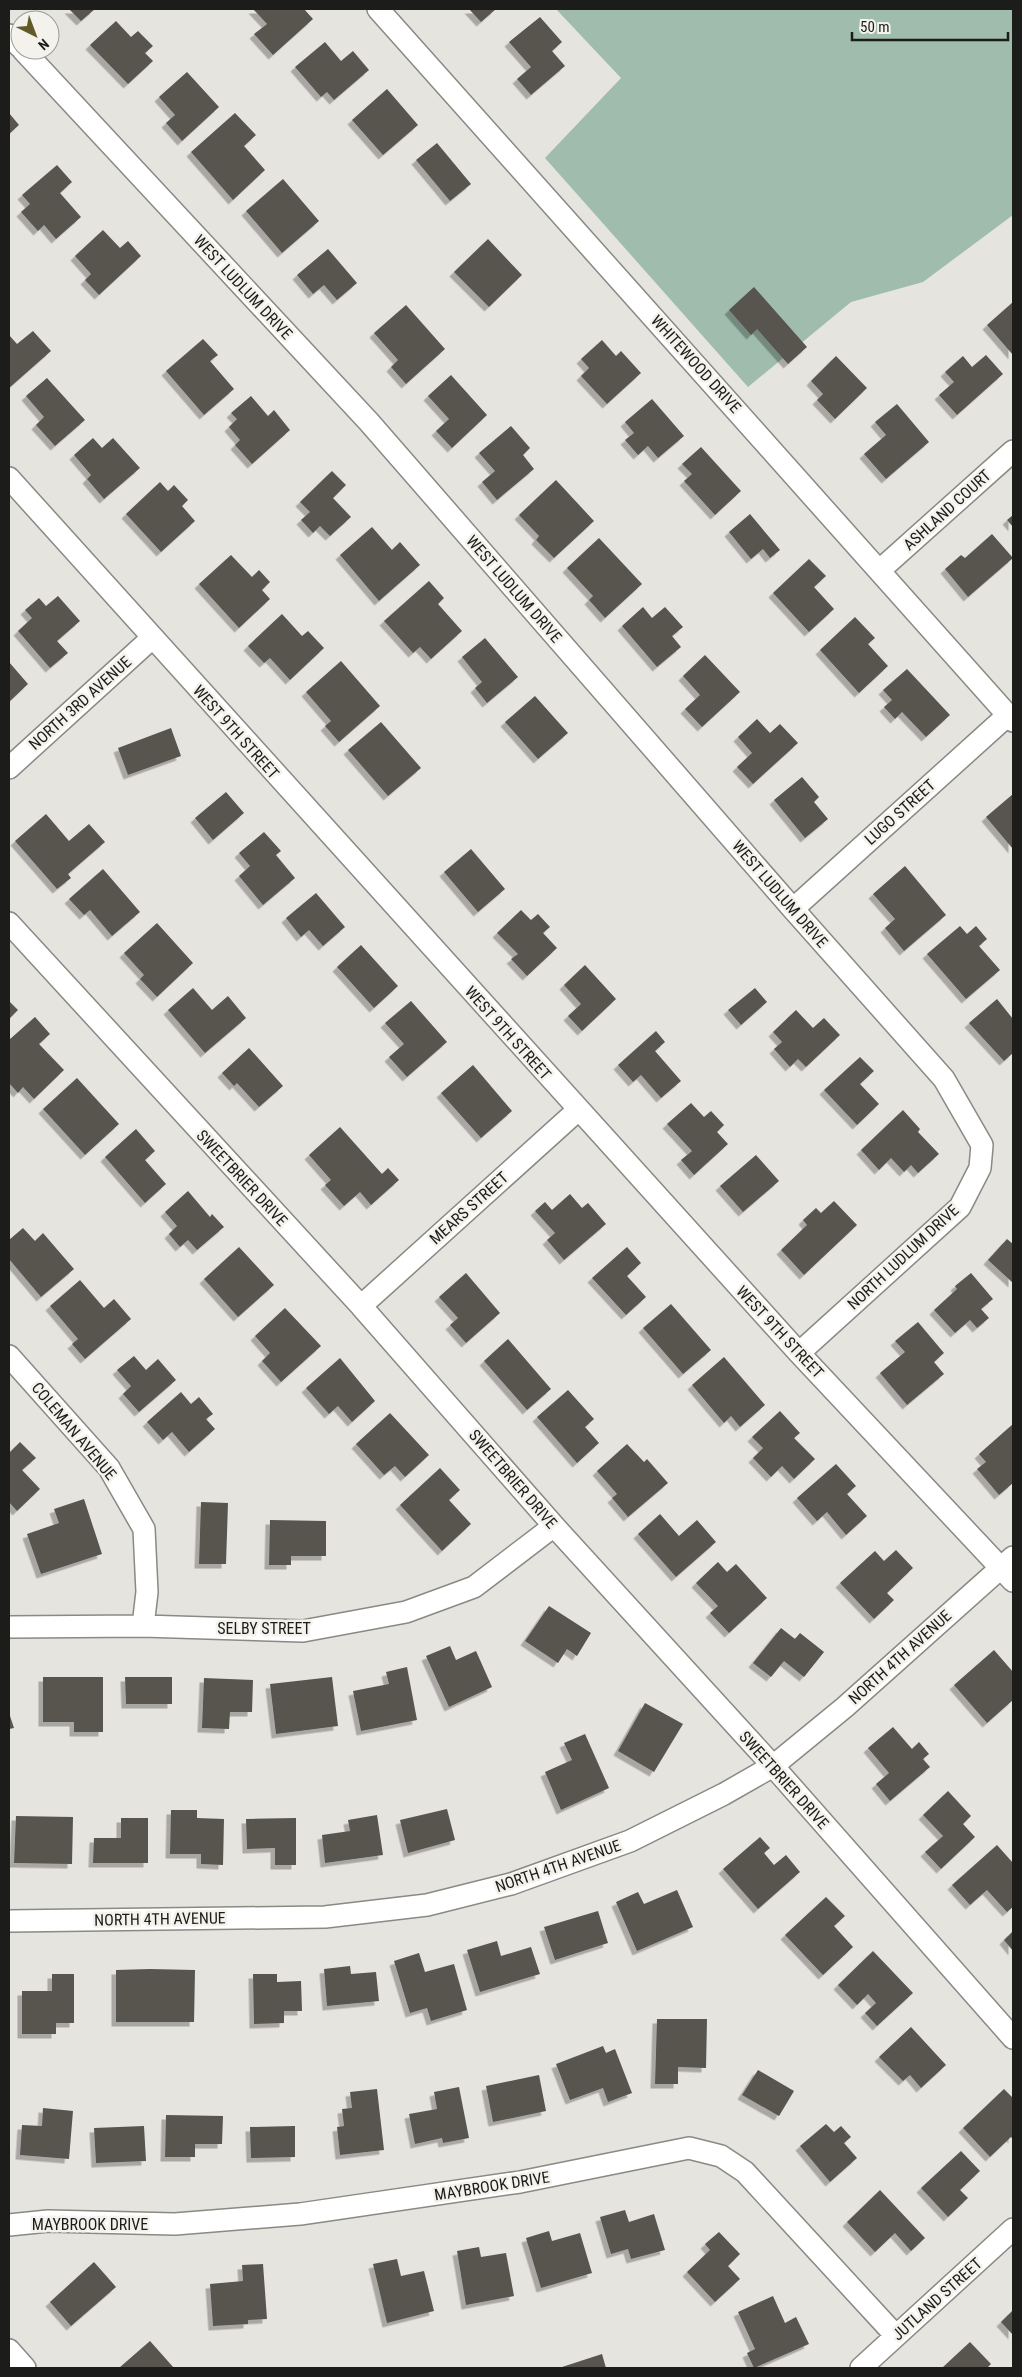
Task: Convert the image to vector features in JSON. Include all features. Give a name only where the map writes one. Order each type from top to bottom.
[{"type":"street","name":"WHITEWOOD DRIVE","points":[[378,9],[1010,718]]},
{"type":"street","name":"WEST LUDLUM DRIVE","points":[[32,60],[369,422],[793,909],[944,1079],[982,1145]]},
{"type":"street","name":"ASHLAND COURT","points":[[880,570],[1013,450]]},
{"type":"street","name":"WEST 9TH STREET","points":[[9,478],[798,1353],[1009,1569]]},
{"type":"street","name":"NORTH 3RD AVENUE","points":[[9,768],[152,638]]},
{"type":"street","name":"LUGO STREET","points":[[793,909],[1010,718]]},
{"type":"street","name":"SWEETBRIER DRIVE","points":[[9,923],[361,1306],[554,1526],[773,1766],[1013,2038]]},
{"type":"street","name":"MEARS STREET","points":[[361,1306],[578,1110]]},
{"type":"street","name":"NORTH LUDLUM DRIVE","points":[[798,1353],[960,1208],[980,1168],[982,1145]]},
{"type":"street","name":"COLEMAN AVENUE","points":[[9,1356],[109,1468],[144,1529],[147,1592],[143,1626]]},
{"type":"street","name":"SELBY STREET","points":[[9,1627],[143,1626],[303,1631],[406,1612],[474,1587],[554,1526]]},
{"type":"street","name":"NORTH 4TH AVENUE","points":[[9,1921],[325,1917],[427,1905],[511,1884],[630,1841],[724,1794],[773,1766],[1009,1569]]},
{"type":"street","name":"MAYBROOK DRIVE","points":[[9,2225],[48,2222],[175,2224],[300,2214],[520,2182],[689,2148],[722,2156],[745,2172],[896,2336]]},
{"type":"street","name":"JUTLAND STREET","points":[[861,2368],[1013,2229]]},
{"type":"street","points":[[9,2350],[25,2368]]},
{"type":"green space","points":[[556,9],[1013,9],[1013,215],[923,282],[851,302],[748,387],[545,158],[621,78]]},
{"type":"building","points":[[69,9],[95,9],[81,21]]},
{"type":"building","points":[[253,9],[304,9],[313,19],[273,55],[254,34],[267,24]]},
{"type":"building","points":[[469,9],[496,9],[481,22]]},
{"type":"building","points":[[540,17],[562,42],[552,51],[565,66],[531,95],[517,79],[531,67],[509,42]]},
{"type":"building","points":[[116,21],[131,37],[138,31],[153,46],[145,53],[153,61],[128,84],[90,45]]},
{"type":"building","points":[[325,42],[341,61],[353,51],[369,70],[334,100],[327,92],[321,97],[295,67]]},
{"type":"building","points":[[187,72],[219,107],[182,141],[166,123],[175,115],[159,97]]},
{"type":"building","points":[[387,89],[418,125],[383,155],[352,120]]},
{"type":"building","points":[[9,113],[19,125],[9,134]]},
{"type":"building","points":[[235,113],[256,135],[244,146],[265,170],[233,200],[191,152]]},
{"type":"building","points":[[437,143],[471,184],[450,201],[416,160]]},
{"type":"building","points":[[57,165],[72,182],[60,193],[81,217],[56,239],[44,225],[38,231],[21,212],[30,204],[22,195]]},
{"type":"building","points":[[283,179],[319,221],[282,253],[246,211]]},
{"type":"building","points":[[103,230],[120,248],[128,241],[141,256],[99,295],[85,280],[91,274],[75,256]]},
{"type":"building","points":[[488,239],[522,275],[489,307],[454,272]]},
{"type":"building","points":[[328,249],[357,283],[337,300],[324,285],[313,294],[297,275]]},
{"type":"building","points":[[754,287],[807,347],[788,364],[757,329],[751,335],[729,310]]},
{"type":"building","points":[[1013,302],[1013,355],[987,325]]},
{"type":"building","points":[[406,305],[445,349],[406,384],[391,367],[398,360],[374,333]]},
{"type":"building","points":[[33,331],[51,351],[9,388],[9,335],[17,344]]},
{"type":"building","points":[[203,339],[218,355],[210,361],[234,389],[204,415],[166,371]]},
{"type":"building","points":[[602,340],[616,356],[621,351],[641,373],[607,404],[581,376],[589,368],[581,359]]},
{"type":"building","points":[[986,355],[1003,374],[957,415],[939,395],[954,382],[945,372],[963,356],[972,367]]},
{"type":"building","points":[[836,356],[867,388],[835,419],[817,400],[823,394],[811,381]]},
{"type":"building","points":[[451,375],[487,415],[452,448],[436,431],[449,419],[428,396]]},
{"type":"building","points":[[47,378],[85,420],[55,446],[36,425],[44,417],[26,396]]},
{"type":"building","points":[[251,396],[268,416],[274,410],[290,430],[252,464],[235,445],[240,440],[229,427],[237,419],[231,413]]},
{"type":"building","points":[[652,399],[684,436],[658,458],[648,446],[638,455],[625,440],[634,433],[625,422]]},
{"type":"building","points":[[897,404],[929,442],[886,479],[864,454],[886,435],[875,422]]},
{"type":"building","points":[[511,426],[530,448],[523,455],[534,469],[497,500],[482,482],[495,471],[479,453]]},
{"type":"building","points":[[93,438],[102,448],[113,438],[140,468],[104,499],[87,479],[91,475],[74,455]]},
{"type":"building","points":[[701,447],[741,491],[715,515],[684,481],[692,474],[682,464]]},
{"type":"building","points":[[332,471],[346,485],[333,498],[351,517],[330,536],[320,526],[313,533],[301,520],[310,512],[300,502]]},
{"type":"building","points":[[556,480],[594,521],[554,558],[536,540],[539,536],[519,515]]},
{"type":"building","points":[[160,482],[168,491],[174,485],[188,500],[182,506],[195,521],[161,552],[126,514]]},
{"type":"building","points":[[750,514],[780,550],[770,558],[763,549],[751,559],[729,532]]},
{"type":"building","points":[[1013,515],[1013,527],[1007,520]]},
{"type":"building","points":[[372,527],[392,550],[400,542],[420,565],[379,601],[340,555]]},
{"type":"building","points":[[992,534],[1013,558],[968,597],[945,569],[961,555],[965,558]]},
{"type":"building","points":[[599,538],[642,584],[605,618],[589,600],[593,596],[567,568]]},
{"type":"building","points":[[231,555],[252,577],[259,570],[270,582],[262,590],[270,599],[239,628],[199,584]]},
{"type":"building","points":[[809,559],[826,576],[814,587],[834,609],[809,632],[773,593]]},
{"type":"building","points":[[429,581],[444,598],[438,604],[462,631],[431,659],[420,647],[413,653],[384,621]]},
{"type":"building","points":[[58,596],[80,621],[57,641],[68,653],[50,668],[18,631],[32,618],[25,610],[39,598],[46,606]]},
{"type":"building","points":[[643,607],[652,618],[665,607],[683,627],[672,636],[681,647],[657,667],[622,626]]},
{"type":"building","points":[[282,614],[302,636],[308,631],[324,648],[290,680],[270,658],[264,663],[248,646]]},
{"type":"building","points":[[855,617],[875,638],[868,644],[888,666],[859,693],[820,650]]},
{"type":"building","points":[[485,638],[518,677],[487,703],[475,688],[482,682],[462,657]]},
{"type":"building","points":[[705,655],[740,692],[702,727],[685,709],[700,695],[683,676]]},
{"type":"building","points":[[341,661],[380,706],[339,742],[325,726],[331,721],[306,692]]},
{"type":"building","points":[[9,662],[28,684],[9,702]]},
{"type":"building","points":[[907,669],[950,715],[926,737],[902,712],[895,719],[884,707],[892,700],[883,690]]},
{"type":"building","points":[[535,696],[568,733],[538,759],[505,722]]},
{"type":"building","points":[[757,719],[770,733],[780,724],[798,743],[753,784],[737,767],[752,753],[738,737]]},
{"type":"building","points":[[381,722],[421,768],[388,796],[348,750]]},
{"type":"building","points":[[171,728],[181,756],[128,775],[118,748]]},
{"type":"building","points":[[802,777],[819,797],[814,802],[828,819],[805,838],[774,800]]},
{"type":"building","points":[[226,792],[244,813],[213,840],[195,818]]},
{"type":"building","points":[[1013,794],[1013,849],[986,817]]},
{"type":"building","points":[[46,814],[69,841],[89,824],[105,842],[68,874],[71,878],[57,889],[15,841]]},
{"type":"building","points":[[264,832],[281,851],[276,855],[295,878],[263,905],[239,876],[250,866],[239,853]]},
{"type":"building","points":[[471,849],[505,889],[478,912],[444,872]]},
{"type":"building","points":[[905,866],[946,915],[904,951],[885,928],[895,919],[873,894]]},
{"type":"building","points":[[103,869],[140,912],[112,936],[90,910],[84,915],[69,899]]},
{"type":"building","points":[[316,893],[345,927],[323,946],[309,930],[301,937],[286,918]]},
{"type":"building","points":[[521,910],[531,920],[538,914],[550,927],[543,933],[557,948],[527,976],[511,959],[518,954],[497,933]]},
{"type":"building","points":[[157,923],[193,963],[157,997],[140,979],[144,975],[124,953]]},
{"type":"building","points":[[960,926],[967,934],[976,926],[987,939],[979,946],[1000,970],[966,999],[927,954]]},
{"type":"building","points":[[361,945],[398,986],[374,1008],[337,967]]},
{"type":"building","points":[[585,965],[616,999],[582,1031],[568,1016],[581,1004],[564,985]]},
{"type":"building","points":[[193,988],[212,1010],[228,996],[246,1018],[205,1053],[168,1010]]},
{"type":"building","points":[[755,988],[767,1002],[741,1025],[728,1010]]},
{"type":"building","points":[[997,999],[1013,1019],[1013,1053],[1004,1061],[969,1023]]},
{"type":"building","points":[[9,1001],[18,1010],[9,1019]]},
{"type":"building","points":[[411,1001],[447,1042],[407,1077],[389,1057],[404,1044],[385,1023]]},
{"type":"building","points":[[796,1010],[813,1028],[824,1018],[840,1035],[806,1067],[798,1059],[790,1067],[774,1049],[782,1042],[773,1032]]},
{"type":"building","points":[[35,1017],[50,1034],[39,1044],[64,1070],[34,1099],[23,1087],[18,1093],[9,1083],[9,1040]]},
{"type":"building","points":[[656,1031],[665,1042],[655,1051],[681,1081],[661,1098],[641,1075],[633,1082],[618,1065]]},
{"type":"building","points":[[249,1048],[283,1086],[259,1107],[237,1083],[234,1086],[222,1073]]},
{"type":"building","points":[[860,1057],[874,1071],[860,1084],[879,1104],[857,1125],[824,1090]]},
{"type":"building","points":[[473,1065],[512,1111],[481,1138],[441,1093]]},
{"type":"building","points":[[77,1078],[119,1124],[85,1155],[43,1109]]},
{"type":"building","points":[[691,1103],[704,1117],[711,1111],[724,1125],[717,1132],[728,1144],[694,1175],[681,1160],[692,1151],[667,1124]]},
{"type":"building","points":[[903,1110],[920,1129],[918,1132],[939,1154],[918,1173],[911,1165],[904,1172],[891,1158],[879,1170],[861,1150]]},
{"type":"building","points":[[340,1127],[382,1174],[388,1168],[399,1180],[371,1205],[360,1192],[344,1206],[325,1185],[331,1180],[309,1155]]},
{"type":"building","points":[[136,1129],[155,1151],[145,1160],[166,1184],[145,1203],[105,1157]]},
{"type":"building","points":[[756,1155],[779,1181],[743,1212],[720,1186]]},
{"type":"building","points":[[188,1191],[210,1217],[212,1214],[224,1227],[197,1250],[188,1240],[180,1247],[169,1234],[177,1226],[165,1212]]},
{"type":"building","points":[[570,1194],[582,1208],[588,1203],[606,1224],[564,1260],[547,1240],[555,1233],[535,1211],[545,1202],[552,1210]]},
{"type":"building","points":[[834,1201],[857,1225],[804,1275],[781,1250],[807,1225],[803,1220],[816,1208],[821,1213]]},
{"type":"building","points":[[23,1228],[35,1241],[43,1233],[74,1269],[41,1297],[9,1259],[9,1240]]},
{"type":"building","points":[[1007,1239],[1013,1244],[1013,1283],[988,1260]]},
{"type":"building","points":[[239,1247],[274,1285],[238,1317],[204,1279]]},
{"type":"building","points":[[627,1247],[641,1263],[627,1276],[646,1297],[626,1315],[592,1278]]},
{"type":"building","points":[[466,1273],[500,1313],[466,1343],[450,1325],[458,1318],[439,1297]]},
{"type":"building","points":[[971,1273],[993,1299],[981,1309],[989,1318],[977,1328],[970,1320],[955,1333],[934,1310],[957,1289],[955,1286]]},
{"type":"building","points":[[80,1280],[104,1308],[114,1299],[131,1319],[85,1359],[72,1344],[78,1339],[50,1306]]},
{"type":"building","points":[[671,1304],[711,1350],[683,1374],[643,1328]]},
{"type":"building","points":[[285,1308],[321,1346],[281,1382],[262,1361],[270,1353],[255,1336]]},
{"type":"building","points":[[918,1322],[944,1353],[934,1362],[944,1374],[907,1405],[880,1373],[905,1352],[895,1341]]},
{"type":"building","points":[[508,1339],[551,1389],[527,1410],[484,1361]]},
{"type":"building","points":[[134,1356],[146,1370],[158,1359],[176,1380],[139,1412],[123,1394],[131,1386],[117,1370]]},
{"type":"building","points":[[724,1357],[765,1405],[740,1427],[731,1416],[724,1423],[692,1385]]},
{"type":"building","points":[[340,1358],[375,1401],[352,1422],[338,1406],[329,1414],[306,1388]]},
{"type":"building","points":[[568,1390],[594,1419],[585,1427],[599,1443],[577,1463],[537,1417]]},
{"type":"building","points":[[181,1392],[191,1404],[199,1397],[213,1414],[206,1419],[215,1429],[189,1452],[172,1432],[163,1440],[147,1422]]},
{"type":"building","points":[[780,1411],[800,1433],[794,1438],[815,1459],[794,1479],[782,1466],[771,1477],[753,1458],[763,1448],[752,1437]]},
{"type":"building","points":[[390,1413],[429,1455],[405,1477],[395,1466],[384,1475],[356,1444]]},
{"type":"building","points":[[1013,1424],[1013,1483],[999,1495],[977,1469],[986,1462],[979,1454]]},
{"type":"building","points":[[20,1442],[36,1458],[22,1470],[40,1489],[17,1511],[9,1502],[9,1453]]},
{"type":"building","points":[[627,1444],[644,1462],[647,1459],[668,1483],[628,1517],[612,1498],[617,1494],[597,1471]]},
{"type":"building","points":[[836,1464],[856,1486],[847,1494],[867,1516],[846,1535],[827,1512],[817,1521],[797,1498]]},
{"type":"building","points":[[440,1468],[460,1490],[449,1500],[471,1524],[442,1551],[400,1505]]},
{"type":"building","points":[[84,1499],[102,1554],[41,1574],[27,1534],[59,1523],[54,1509]]},
{"type":"building","points":[[201,1502],[228,1503],[226,1564],[199,1564]]},
{"type":"building","points":[[660,1514],[679,1536],[697,1520],[716,1542],[676,1577],[638,1534]]},
{"type":"building","points":[[270,1520],[326,1521],[326,1556],[291,1556],[291,1565],[269,1565]]},
{"type":"building","points":[[896,1550],[913,1568],[887,1593],[894,1600],[874,1619],[840,1583],[875,1551],[884,1561]]},
{"type":"building","points":[[718,1562],[727,1572],[736,1564],[767,1598],[729,1633],[710,1613],[718,1606],[696,1583]]},
{"type":"building","points":[[549,1606],[591,1633],[577,1656],[567,1649],[558,1663],[525,1641]]},
{"type":"building","points":[[781,1628],[795,1639],[800,1633],[824,1652],[804,1677],[784,1661],[771,1677],[753,1663]]},
{"type":"building","points":[[450,1646],[456,1660],[476,1651],[492,1687],[449,1707],[426,1656]]},
{"type":"building","points":[[994,1650],[1013,1672],[1013,1700],[987,1723],[954,1685]]},
{"type":"building","points":[[407,1667],[417,1720],[361,1731],[353,1691],[389,1684],[386,1672]]},
{"type":"building","points":[[43,1677],[103,1677],[103,1732],[74,1732],[74,1722],[43,1722]]},
{"type":"building","points":[[125,1677],[172,1677],[172,1704],[126,1704]]},
{"type":"building","points":[[332,1677],[338,1726],[276,1734],[270,1684]]},
{"type":"building","points":[[204,1678],[253,1680],[252,1712],[230,1712],[229,1729],[202,1728]]},
{"type":"building","points":[[645,1703],[683,1724],[654,1772],[618,1751]]},
{"type":"building","points":[[9,1713],[14,1728],[9,1729]]},
{"type":"building","points":[[893,1727],[912,1749],[919,1742],[929,1754],[923,1759],[930,1767],[890,1801],[876,1784],[889,1773],[868,1748]]},
{"type":"building","points":[[585,1734],[609,1788],[561,1810],[545,1772],[572,1760],[564,1743]]},
{"type":"building","points":[[948,1791],[971,1816],[963,1824],[975,1837],[941,1869],[925,1852],[943,1836],[923,1815]]},
{"type":"building","points":[[447,1809],[455,1840],[408,1853],[400,1820]]},
{"type":"building","points":[[171,1810],[197,1810],[197,1818],[224,1819],[223,1865],[201,1864],[201,1854],[170,1854]]},
{"type":"building","points":[[377,1815],[383,1855],[325,1863],[322,1835],[350,1831],[348,1820]]},
{"type":"building","points":[[16,1816],[73,1817],[72,1864],[14,1863]]},
{"type":"building","points":[[121,1818],[148,1818],[148,1863],[93,1863],[94,1838],[121,1838]]},
{"type":"building","points":[[296,1818],[296,1865],[275,1865],[275,1848],[247,1849],[246,1819]]},
{"type":"building","points":[[760,1837],[770,1848],[764,1853],[774,1865],[786,1855],[800,1872],[758,1909],[723,1869]]},
{"type":"building","points":[[997,1845],[1013,1863],[1013,1907],[1007,1912],[987,1890],[970,1905],[952,1885]]},
{"type":"building","points":[[677,1890],[693,1927],[637,1951],[616,1902],[638,1892],[644,1904]]},
{"type":"building","points":[[826,1897],[845,1916],[834,1926],[853,1947],[823,1975],[785,1935]]},
{"type":"building","points":[[598,1911],[608,1943],[555,1960],[544,1927]]},
{"type":"building","points":[[1013,1931],[1013,1951],[1004,1940]]},
{"type":"building","points":[[497,1941],[501,1956],[531,1947],[540,1974],[480,1992],[467,1950]]},
{"type":"building","points":[[873,1951],[913,1993],[877,2026],[865,2013],[876,2003],[868,1994],[857,2005],[838,1985]]},
{"type":"building","points":[[419,1953],[425,1972],[454,1964],[467,2010],[431,2021],[427,2008],[410,2013],[394,1961]]},
{"type":"building","points":[[350,1966],[351,1974],[376,1972],[379,2001],[327,2006],[324,1969]]},
{"type":"building","points":[[116,1970],[195,1970],[194,2022],[116,2022]]},
{"type":"building","points":[[52,1974],[74,1974],[74,2023],[56,2023],[56,2034],[22,2034],[22,1991],[52,1991]]},
{"type":"building","points":[[253,1974],[277,1974],[277,1982],[301,1981],[302,2011],[284,2011],[284,2023],[254,2024]]},
{"type":"building","points":[[657,2019],[707,2019],[706,2068],[678,2067],[678,2084],[655,2084]]},
{"type":"building","points":[[911,2027],[946,2065],[921,2088],[910,2075],[903,2081],[879,2057]]},
{"type":"building","points":[[603,2046],[606,2053],[615,2049],[632,2093],[608,2102],[603,2088],[570,2100],[556,2064]]},
{"type":"building","points":[[758,2070],[794,2091],[779,2116],[742,2095]]},
{"type":"building","points":[[539,2075],[546,2111],[493,2122],[486,2086]]},
{"type":"building","points":[[459,2087],[469,2138],[443,2143],[442,2138],[415,2144],[409,2114],[437,2109],[434,2092]]},
{"type":"building","points":[[377,2089],[384,2150],[340,2155],[337,2127],[344,2126],[342,2109],[352,2108],[350,2092]]},
{"type":"building","points":[[1004,2089],[1013,2098],[1013,2139],[1011,2137],[990,2157],[963,2128]]},
{"type":"building","points":[[43,2108],[73,2111],[69,2159],[20,2155],[22,2125],[42,2126]]},
{"type":"building","points":[[166,2115],[223,2116],[222,2144],[195,2144],[195,2157],[165,2157]]},
{"type":"building","points":[[826,2124],[834,2132],[841,2126],[851,2137],[844,2143],[857,2158],[830,2182],[800,2146]]},
{"type":"building","points":[[144,2126],[146,2161],[96,2163],[94,2128]]},
{"type":"building","points":[[295,2126],[295,2157],[251,2158],[250,2127]]},
{"type":"building","points":[[961,2151],[980,2171],[960,2190],[968,2198],[948,2217],[921,2188]]},
{"type":"building","points":[[880,2190],[925,2238],[911,2251],[895,2233],[875,2252],[847,2222]]},
{"type":"building","points":[[625,2210],[629,2222],[654,2214],[665,2250],[631,2259],[628,2249],[611,2254],[600,2217]]},
{"type":"building","points":[[549,2231],[552,2241],[580,2233],[592,2273],[541,2288],[526,2238]]},
{"type":"building","points":[[719,2232],[740,2254],[728,2266],[740,2279],[715,2302],[687,2272],[710,2250],[705,2244]]},
{"type":"building","points":[[479,2247],[481,2257],[506,2253],[514,2296],[466,2305],[457,2251]]},
{"type":"building","points":[[397,2259],[401,2276],[424,2271],[434,2311],[387,2323],[373,2264]]},
{"type":"building","points":[[94,2262],[116,2287],[71,2326],[50,2302]]},
{"type":"building","points":[[263,2264],[267,2319],[248,2320],[248,2324],[213,2326],[210,2284],[243,2281],[242,2265]]},
{"type":"building","points":[[773,2296],[785,2323],[796,2317],[809,2344],[754,2368],[747,2353],[755,2349],[738,2312]]},
{"type":"building","points":[[1013,2310],[1013,2335],[1001,2322]]},
{"type":"building","points":[[150,2341],[174,2368],[119,2368]]},
{"type":"building","points":[[970,2342],[991,2364],[987,2368],[942,2368]]},
{"type":"building","points":[[602,2354],[606,2368],[559,2368]]}]
